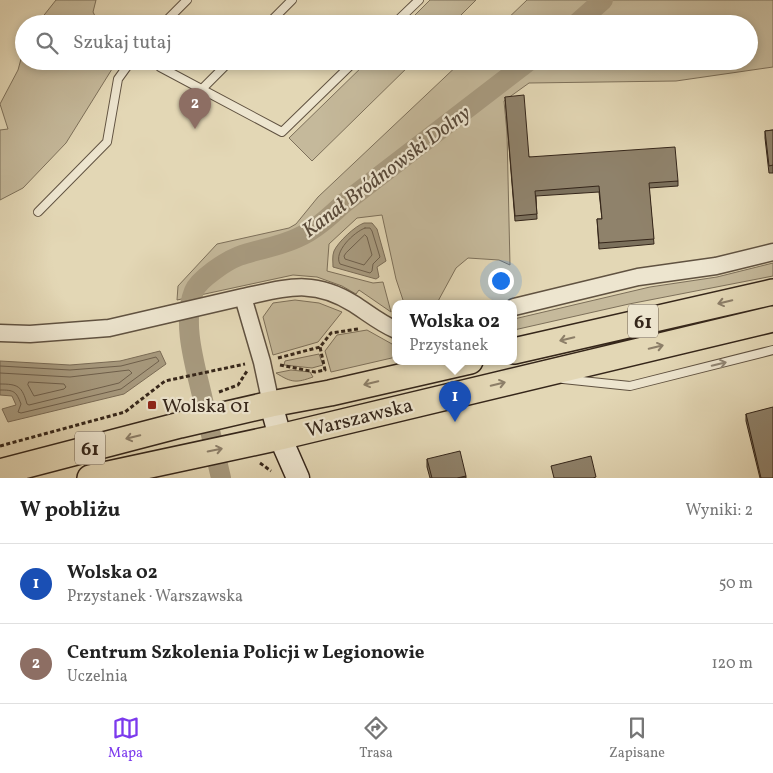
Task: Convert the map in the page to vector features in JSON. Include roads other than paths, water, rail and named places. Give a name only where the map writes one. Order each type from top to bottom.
[{"type":"main road","name":"61","points":[[517,350],[773,292]]},
{"type":"main road","name":"Warszawska","points":[[90,478],[280,437],[773,319]]},
{"type":"main road","name":"Warszawska","points":[[0,472],[180,425],[226,402],[271,404],[452,365]]},
{"type":"street","points":[[517,306],[638,277],[716,266],[773,252]]},
{"type":"street","points":[[0,333],[30,334],[109,328],[172,312],[296,286],[313,287],[338,294],[392,328]]},
{"type":"street","points":[[243,297],[257,362],[280,437],[298,478]]},
{"type":"lane","points":[[172,15],[186,0]]},
{"type":"lane","points":[[277,15],[292,0]]},
{"type":"lane","points":[[403,15],[419,0]]},
{"type":"lane","points":[[38,212],[107,142],[118,78],[124,70]]},
{"type":"lane","points":[[168,70],[282,132],[346,70]]},
{"type":"lane","points":[[202,89],[221,70]]},
{"type":"lane","points":[[534,376],[630,386],[773,350]]},
{"type":"water","points":[[364,223],[372,223],[377,229],[386,261],[377,267],[379,277],[376,279],[333,267],[333,255],[336,247],[352,231]]},
{"type":"water","points":[[160,351],[166,364],[124,394],[8,422],[2,409],[16,405],[12,396],[0,395],[0,361],[70,365],[120,361]]},
{"type":"waterway","name":"Kanał Bródnowski Dolny","points":[[586,15],[603,0]]},
{"type":"waterway","name":"Kanał Bródnowski Dolny","points":[[221,478],[189,331],[190,304],[197,286],[220,266],[234,258],[290,241],[315,228],[343,204],[517,70]]},
{"type":"place","name":"Centrum Szkolenia Policji w Legionowie","points":[[195,129]]},
{"type":"place","name":"Wolska 01","points":[[152,405]]},
{"type":"place","name":"Wolska 02","points":[[455,422]]}]
